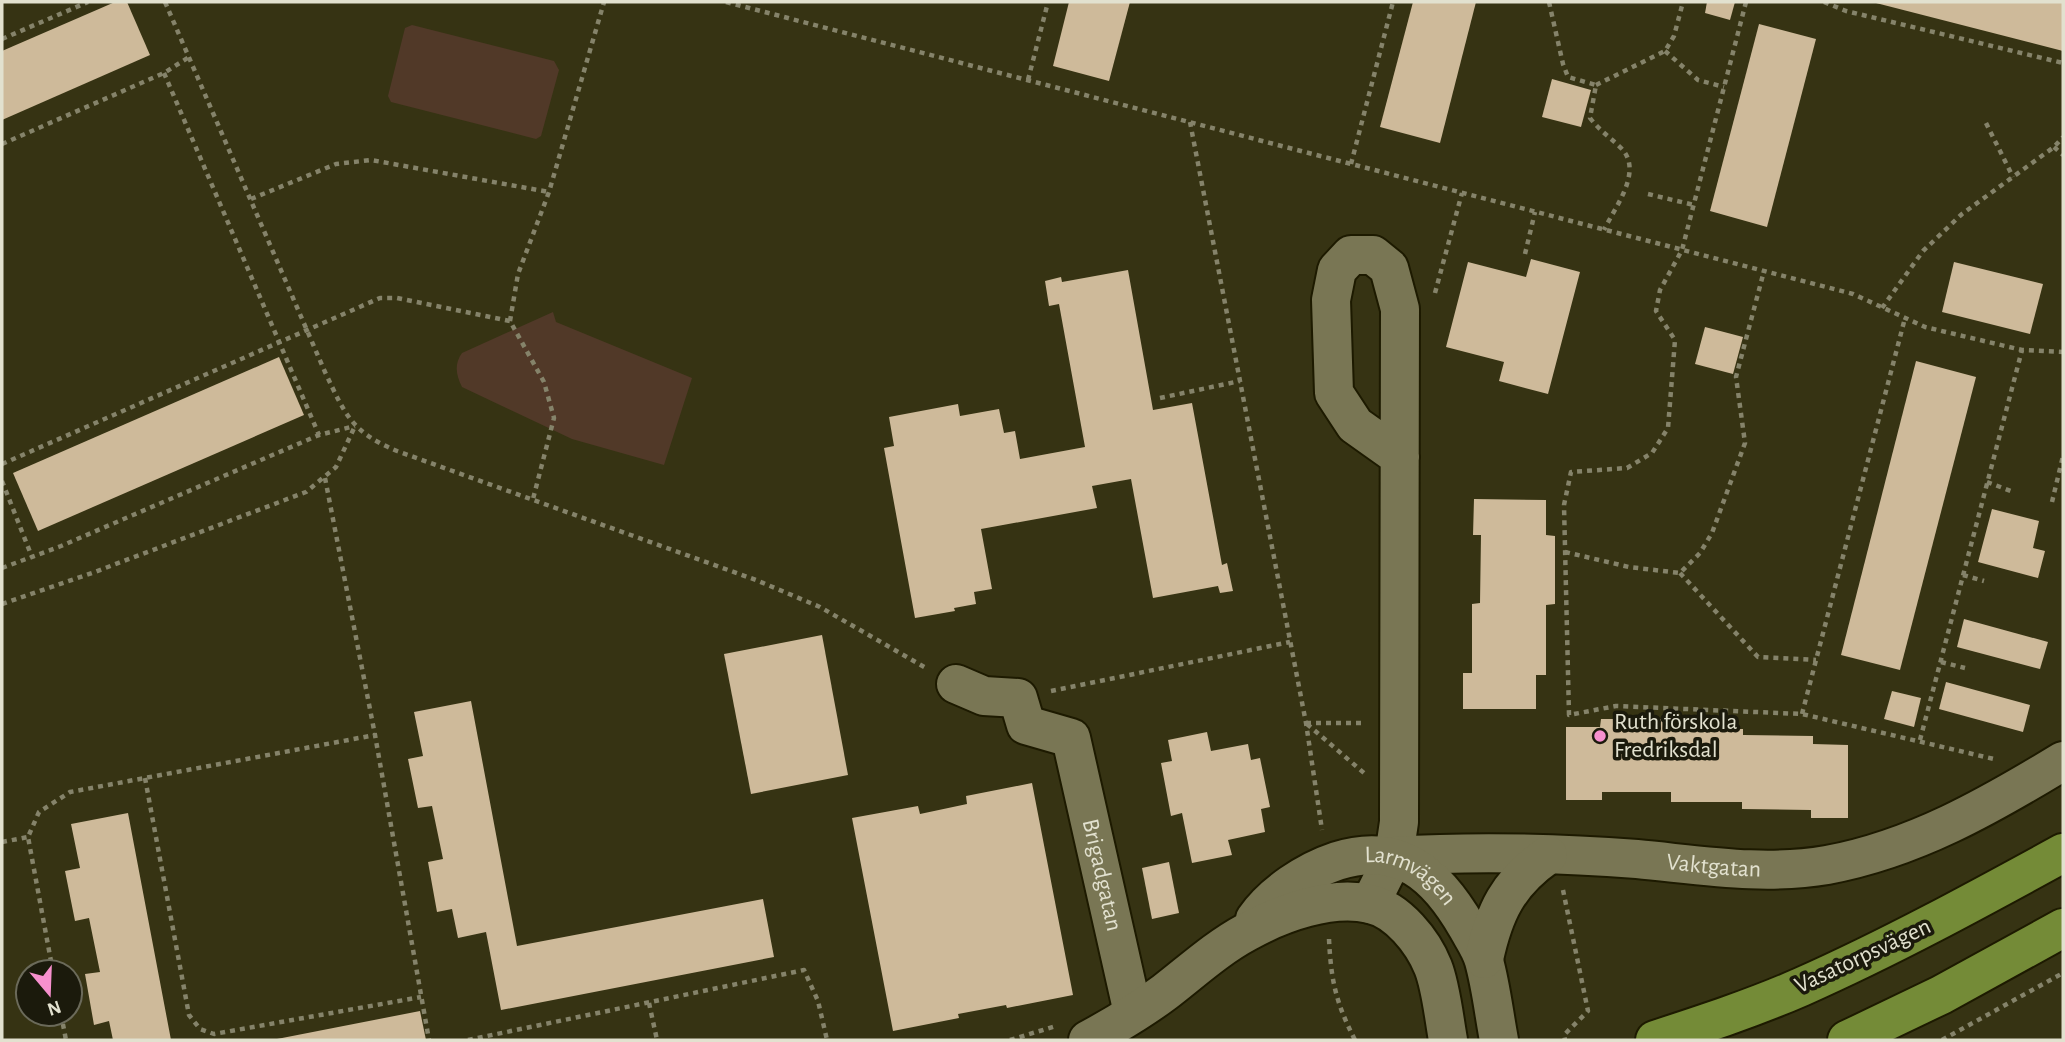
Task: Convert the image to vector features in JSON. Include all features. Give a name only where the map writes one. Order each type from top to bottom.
[{"type":"main road","name":"Vasatorpsvägen","points":[[1655,1040],[1726,1017],[1799,988],[1929,925],[2063,853]]},
{"type":"main road","points":[[1847,1040],[1941,995],[2063,929]]},
{"type":"street","points":[[1370,904],[1394,856],[1399,804],[1400,457]]},
{"type":"street","points":[[956,684],[984,696],[1018,698]]},
{"type":"street","name":"Brigadgatan","points":[[1018,698],[1026,725],[1071,738],[1133,1013]]},
{"type":"street","name":"Vaktgatan","points":[[1394,856],[1467,853],[1552,855],[1636,859],[1748,871],[1802,868],[1863,857],[1907,844],[2004,797],[2063,761]]},
{"type":"street","points":[[1434,968],[1434,942],[1444,892],[1467,853]]},
{"type":"street","name":"Larmvägen","points":[[1246,932],[1262,908],[1302,877],[1326,864],[1354,855],[1394,856],[1428,876],[1444,892],[1460,916],[1484,959],[1499,1040]]},
{"type":"street","points":[[1484,959],[1490,928],[1503,901],[1532,866],[1552,855]]},
{"type":"street","name":"Larmvägen","points":[[1088,1040],[1133,1013],[1246,932],[1301,910],[1331,904],[1370,904],[1398,919],[1434,968],[1448,1040]]},
{"type":"path","points":[[2,39],[88,2]]},
{"type":"path","points":[[165,2],[342,408],[355,426],[377,443],[756,580],[820,607],[900,655],[956,684]]},
{"type":"path","points":[[533,499],[554,418],[544,383],[510,321],[518,274],[549,192],[604,2]]},
{"type":"path","points":[[726,2],[1853,294],[1925,327],[2022,351],[2063,352]]},
{"type":"path","points":[[1028,80],[1048,2]]},
{"type":"path","points":[[1351,164],[1393,2]]},
{"type":"path","points":[[1549,2],[1568,77],[1596,85],[1665,51],[1674,36],[1683,2]]},
{"type":"path","points":[[1746,2],[1682,250],[1660,290],[1656,311],[1675,341],[1668,428],[1652,453],[1627,468],[1572,472],[1564,505],[1569,715],[1616,706],[1802,714],[1994,759],[2004,797]]},
{"type":"path","points":[[1824,2],[1846,11],[2063,63]]},
{"type":"path","points":[[1665,51],[1698,80],[1724,87]]},
{"type":"path","points":[[2,144],[164,73],[189,57]]},
{"type":"path","points":[[164,73],[318,435]]},
{"type":"path","points":[[1596,85],[1590,118],[1601,133],[1623,150],[1631,164],[1629,179],[1604,230]]},
{"type":"path","points":[[1189,122],[1306,723],[1326,864]]},
{"type":"path","points":[[1986,123],[2013,177]]},
{"type":"path","points":[[1882,308],[1923,251],[1962,214],[2054,147],[2063,137]]},
{"type":"path","points":[[2054,147],[2063,155]]},
{"type":"path","points":[[251,199],[336,164],[371,160],[549,192]]},
{"type":"path","points":[[1433,301],[1462,193]]},
{"type":"path","points":[[1648,194],[1694,205]]},
{"type":"path","points":[[1525,254],[1535,212]]},
{"type":"path","points":[[1680,573],[1700,553],[1712,533],[1745,443],[1736,377],[1764,271]]},
{"type":"path","points":[[2,464],[380,298],[397,298],[510,321]]},
{"type":"path","points":[[1802,714],[1905,318]]},
{"type":"path","points":[[1920,740],[2022,351]]},
{"type":"path","points":[[1160,398],[1240,381]]},
{"type":"path","points":[[2,568],[61,547],[318,435],[355,426]]},
{"type":"path","points":[[2,604],[294,498],[325,478],[336,467],[355,426]]},
{"type":"path","points":[[2052,502],[2063,456]]},
{"type":"path","points":[[325,478],[375,735],[429,1040]]},
{"type":"path","points":[[2,481],[32,557]]},
{"type":"path","points":[[1987,482],[2011,491]]},
{"type":"path","points":[[1565,552],[1629,567],[1680,573],[1758,657],[1816,660]]},
{"type":"path","points":[[1963,575],[1984,581]]},
{"type":"path","points":[[1018,698],[1290,642]]},
{"type":"path","points":[[1941,662],[1965,668]]},
{"type":"path","points":[[1306,723],[1399,723]]},
{"type":"path","points":[[1306,723],[1399,804]]},
{"type":"path","points":[[51,958],[28,837],[39,812],[70,792],[375,735]]},
{"type":"path","points":[[145,778],[189,1015],[200,1028],[214,1034],[421,997]]},
{"type":"path","points":[[2,842],[28,837]]},
{"type":"path","points":[[1552,855],[1588,1011],[1567,1030],[1565,1040]]},
{"type":"path","points":[[1331,904],[1328,925],[1331,975],[1340,1010],[1355,1040]]},
{"type":"path","points":[[468,1040],[804,970],[818,1001],[827,1040]]},
{"type":"path","points":[[1942,1040],[2063,972]]},
{"type":"path","points":[[649,1003],[657,1040]]},
{"type":"shaded area","points":[[412,25],[554,61],[559,70],[541,136],[536,139],[391,102],[388,96],[405,28]]},
{"type":"shaded area","points":[[553,312],[556,322],[692,378],[664,465],[572,439],[462,387],[457,370],[462,353]]},
{"type":"building","points":[[115,2],[127,2],[150,55],[2,120],[2,51]]},
{"type":"building","points":[[1069,2],[1130,2],[1109,81],[1053,66]]},
{"type":"building","points":[[1413,2],[1476,2],[1440,143],[1380,127]]},
{"type":"building","points":[[1707,2],[1735,2],[1730,20],[1705,13]]},
{"type":"building","points":[[2063,2],[2063,51],[1876,3]]},
{"type":"building","points":[[1759,24],[1816,39],[1767,227],[1710,211]]},
{"type":"building","points":[[1552,79],[1591,90],[1581,127],[1542,117]]},
{"type":"building","points":[[1531,259],[1580,272],[1548,394],[1499,381],[1504,362],[1446,347],[1468,262],[1526,277]]},
{"type":"building","points":[[1954,262],[2043,284],[2030,334],[1942,312]]},
{"type":"building","points":[[1128,270],[1153,410],[1192,403],[1222,565],[1227,563],[1233,591],[1220,593],[1218,586],[1153,598],[1131,479],[1092,486],[1097,508],[981,529],[992,589],[974,592],[976,604],[954,608],[955,611],[915,618],[884,448],[894,446],[889,417],[958,404],[960,416],[999,409],[1004,433],[1015,431],[1020,459],[1085,447],[1059,304],[1049,306],[1045,281],[1061,277],[1062,282]]},
{"type":"building","points":[[1705,327],[1743,337],[1733,374],[1695,364]]},
{"type":"building","points":[[279,357],[304,415],[38,531],[13,473]]},
{"type":"building","points":[[1916,361],[1976,377],[1900,670],[1841,655]]},
{"type":"building","points":[[1474,499],[1546,500],[1546,535],[1555,536],[1555,604],[1546,605],[1546,675],[1536,675],[1536,709],[1463,709],[1463,673],[1472,673],[1472,604],[1480,603],[1481,535],[1473,535]]},
{"type":"building","points":[[1992,509],[2039,521],[2033,548],[2045,551],[2038,578],[1978,562]]},
{"type":"building","points":[[1964,619],[2048,642],[2040,669],[1957,647]]},
{"type":"building","points":[[822,635],[848,775],[751,794],[724,654]]},
{"type":"building","points":[[1946,682],[2030,705],[2023,732],[1939,709]]},
{"type":"building","points":[[1892,691],[1921,698],[1914,727],[1884,719]]},
{"type":"building","points":[[471,701],[517,946],[763,899],[774,957],[501,1010],[486,932],[458,938],[452,909],[437,912],[428,862],[443,859],[432,806],[418,808],[408,759],[423,756],[414,712]]},
{"type":"building","points":[[1601,719],[1674,719],[1675,729],[1743,729],[1743,735],[1813,736],[1813,744],[1848,745],[1848,818],[1811,818],[1811,810],[1742,809],[1742,802],[1671,802],[1671,792],[1602,792],[1602,800],[1566,800],[1566,727],[1600,727]]},
{"type":"building","points":[[1207,732],[1211,751],[1248,744],[1251,760],[1260,758],[1270,807],[1261,809],[1265,832],[1228,840],[1232,855],[1192,863],[1182,813],[1171,816],[1161,763],[1172,761],[1168,740]]},
{"type":"building","points":[[1032,783],[1073,995],[958,1014],[959,1018],[893,1031],[852,818],[918,806],[920,814],[967,804],[966,796]]},
{"type":"building","points":[[128,813],[171,1040],[113,1040],[109,1021],[94,1025],[85,974],[100,972],[89,918],[75,921],[65,871],[80,868],[71,824]]},
{"type":"building","points":[[1169,862],[1179,913],[1152,919],[1142,868]]},
{"type":"building","points":[[420,1011],[426,1040],[277,1040],[277,1039]]},
{"type":"place","name":"Ruth förskola Fredriksdal","points":[[1600,736]]}]
